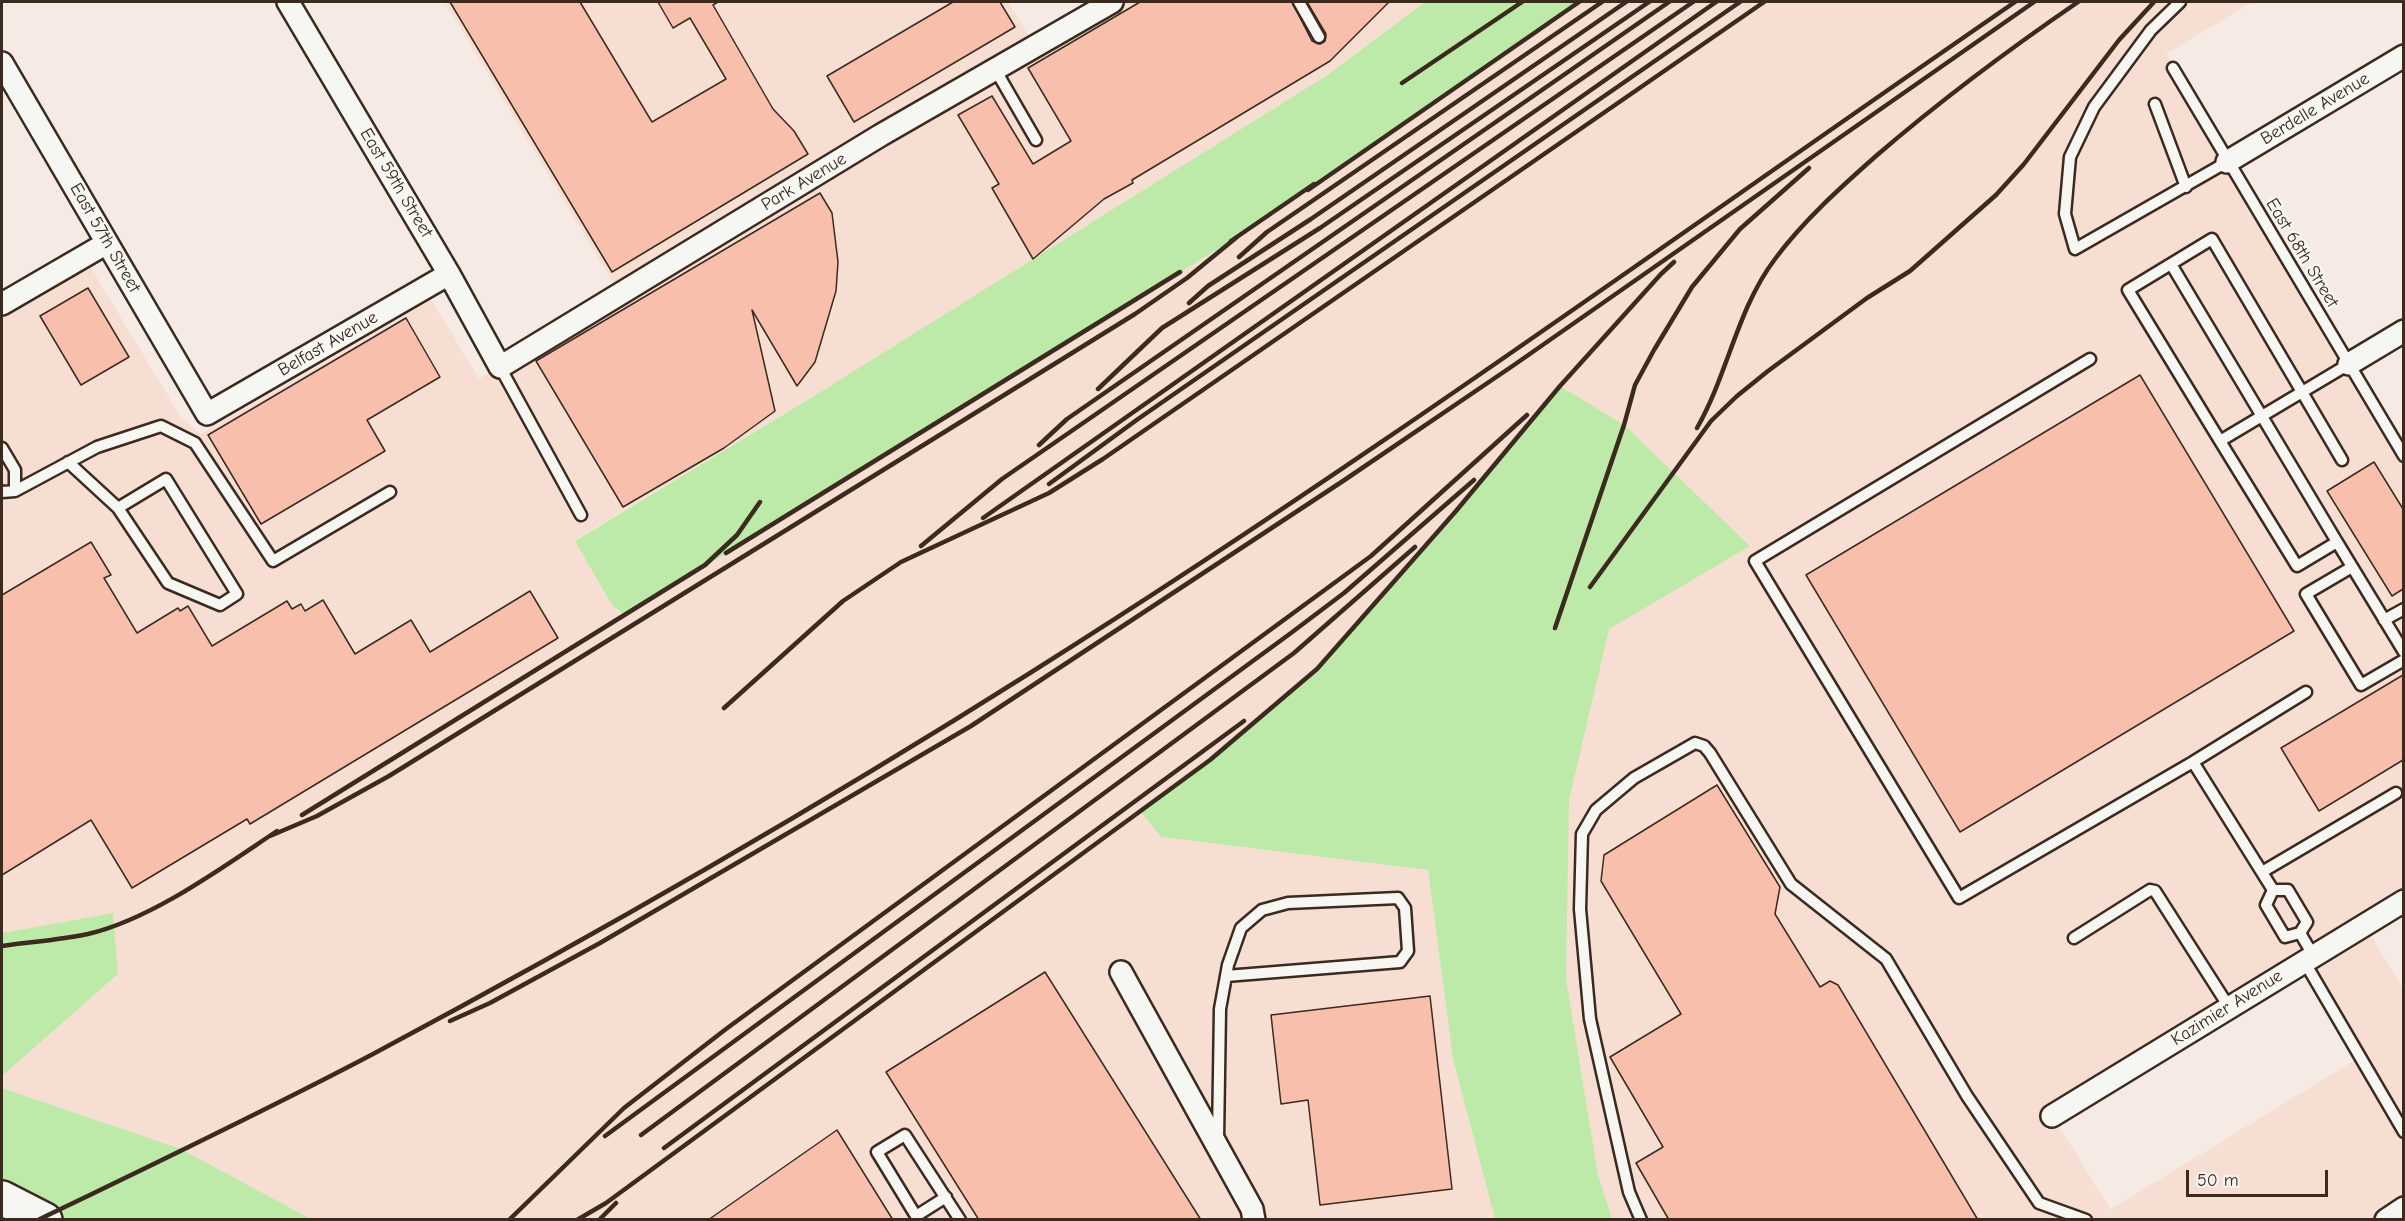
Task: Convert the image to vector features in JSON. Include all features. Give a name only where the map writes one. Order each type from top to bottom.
[{"type":"highway","points":[[2,1198],[45,1220]]},
{"type":"street","name":"East 59th Street","points":[[288,2],[449,274],[500,367]]},
{"type":"street","name":"Park Avenue","points":[[500,367],[881,135],[1112,2]]},
{"type":"street","name":"Berdelle Avenue","points":[[2227,162],[2403,56]]},
{"type":"street","name":"East 57th Street","points":[[2,63],[207,414]]},
{"type":"street","points":[[2,304],[107,243]]},
{"type":"street","name":"Belfast Avenue","points":[[207,414],[449,274]]},
{"type":"street","points":[[2349,364],[2403,331]]},
{"type":"street","name":"Kazimier Avenue","points":[[2052,1116],[2403,901]]},
{"type":"street","points":[[1121,972],[1252,1209],[1254,1220]]},
{"type":"street","points":[[2386,1220],[2403,1208]]},
{"type":"lane","points":[[1299,2],[1319,37]]},
{"type":"lane","points":[[2180,2],[2151,30],[2094,107],[2070,157],[2065,214],[2071,242],[2075,249],[2227,162]]},
{"type":"lane","name":"East 68th Street","points":[[2173,68],[2403,456]]},
{"type":"lane","points":[[996,69],[1036,140]]},
{"type":"lane","points":[[2154,104],[2186,187]]},
{"type":"lane","points":[[2337,542],[2297,566],[2128,290],[2212,239],[2342,460]]},
{"type":"lane","points":[[2171,264],[2403,652]]},
{"type":"lane","points":[[2090,359],[1755,561],[1959,898],[2193,762],[2306,692]]},
{"type":"lane","points":[[2220,441],[2349,364]]},
{"type":"lane","points":[[500,367],[580,515]]},
{"type":"lane","points":[[2,492],[15,491],[97,447],[161,426],[195,443],[273,561],[390,492]]},
{"type":"lane","points":[[2,448],[15,470],[15,491]]},
{"type":"lane","points":[[68,462],[118,508],[168,583],[220,605],[237,594],[166,478],[118,508]]},
{"type":"lane","points":[[2352,567],[2306,594],[2361,686],[2403,660]]},
{"type":"lane","points":[[2384,620],[2403,609]]},
{"type":"lane","points":[[1641,1220],[1629,1192],[1590,1019],[1580,909],[1582,834],[1596,810],[1634,777],[1695,743],[1704,746],[1710,753],[1791,884],[1886,959],[1967,1096],[2039,1203],[2086,1220]]},
{"type":"lane","points":[[2193,762],[2272,890]]},
{"type":"lane","points":[[2262,872],[2396,793]]},
{"type":"lane","points":[[2272,890],[2288,890],[2307,922],[2300,933],[2284,937],[2266,904],[2272,890]]},
{"type":"lane","points":[[2073,938],[2151,891],[2155,891],[2229,1007]]},
{"type":"lane","points":[[1218,1148],[1220,1009],[1226,975],[1241,928],[1262,910],[1288,903],[1398,898],[1405,908],[1408,951],[1400,962],[1226,975]]},
{"type":"lane","points":[[2300,933],[2308,958],[2403,1132]]},
{"type":"lane","points":[[946,1197],[916,1216],[877,1152],[905,1135],[946,1197],[960,1220]]},
{"type":"shaded area","points":[[445,2],[1008,2],[1035,46],[1112,2],[1425,2],[1326,76],[814,396],[575,540],[621,617],[1237,237],[1579,2],[2252,2],[2166,54],[2403,456],[2403,901],[2364,925],[2403,988],[2403,1219],[1560,1219],[1560,386],[1456,511],[1317,669],[1210,760],[1140,811],[1161,837],[1428,870],[1453,1059],[1495,1219],[311,1219],[181,1149],[2,1088],[2,1076],[118,974],[113,913],[2,933],[2,317],[90,266],[182,419],[201,434],[432,300],[479,379],[619,293]],"holes":[[[2304,961],[2360,1057],[2111,1209],[2052,1116]]]},
{"type":"green space","points":[[1425,2],[1579,2],[1237,237],[788,516],[624,615],[612,605],[575,541],[814,396],[1326,76]]},
{"type":"green space","points":[[1560,386],[1624,425],[1750,546],[1609,629],[1569,800],[1566,979],[1598,1175],[1612,1219],[1495,1219],[1453,1059],[1428,870],[1161,837],[1140,811],[1210,760],[1317,669],[1456,511]]},
{"type":"green space","points":[[113,913],[118,974],[2,1076],[2,933]]},
{"type":"green space","points":[[2,1088],[181,1149],[311,1219],[45,1219],[2,1198]]},
{"type":"building","points":[[450,2],[580,2],[652,122],[726,79],[690,18],[673,28],[658,2],[718,2],[713,5],[773,109],[794,131],[808,154],[612,272]]},
{"type":"building","points":[[953,2],[1000,2],[1015,27],[854,122],[827,76]]},
{"type":"building","points":[[1140,2],[1292,2],[1312,41],[1320,44],[1325,41],[1326,34],[1307,2],[1389,2],[1330,61],[1132,180],[1133,183],[1104,199],[1033,259],[992,188],[999,184],[958,115],[992,96],[1033,164],[1071,141],[1028,68]]},
{"type":"building","points":[[820,193],[832,213],[838,262],[836,291],[815,362],[797,386],[752,310],[775,411],[724,448],[623,507],[536,361]]},
{"type":"building","points":[[88,288],[129,357],[81,385],[40,316]]},
{"type":"building","points":[[406,318],[440,377],[367,420],[385,451],[261,524],[208,435]]},
{"type":"building","points":[[2140,375],[2294,631],[1960,832],[1806,575]]},
{"type":"building","points":[[2374,462],[2403,509],[2403,589],[2392,596],[2327,491]]},
{"type":"building","points":[[91,542],[111,575],[104,578],[137,633],[178,608],[180,611],[188,606],[212,646],[287,601],[292,609],[301,604],[305,611],[323,600],[355,654],[411,620],[430,652],[530,591],[558,638],[250,824],[247,819],[132,888],[91,820],[2,875],[2,595]]},
{"type":"building","points":[[2403,675],[2403,760],[2319,811],[2281,748]]},
{"type":"building","points":[[1717,785],[1780,887],[1775,914],[1820,987],[1830,981],[1838,985],[1978,1220],[1669,1220],[1636,1163],[1663,1147],[1610,1057],[1681,1014],[1601,881],[1604,855]]},
{"type":"building","points":[[1045,972],[1201,1220],[979,1220],[886,1072]]},
{"type":"building","points":[[1430,996],[1452,1189],[1320,1205],[1308,1100],[1281,1104],[1271,1015]]},
{"type":"building","points":[[837,1130],[893,1220],[708,1220]]},
{"type":"railway","points":[[1402,83],[1522,2]]},
{"type":"railway","points":[[1308,190],[1579,2]]},
{"type":"railway","points":[[1239,257],[1267,232],[1602,2]]},
{"type":"railway","points":[[1189,303],[1208,286],[1311,219],[1626,2]]},
{"type":"railway","points":[[1098,389],[1162,328],[1320,228],[1649,2]]},
{"type":"railway","points":[[1039,445],[1067,419],[1669,2]]},
{"type":"railway","points":[[921,546],[1002,479],[1693,2]]},
{"type":"railway","points":[[983,518],[1716,2]]},
{"type":"railway","points":[[1049,484],[1138,419],[1740,2]]},
{"type":"railway","points":[[724,708],[843,601],[901,562],[1049,493],[1103,459],[1764,2]]},
{"type":"railway","points":[[38,1220],[206,1139],[373,1054],[705,870],[868,773],[1156,593],[1404,427],[2015,2]]},
{"type":"railway","points":[[450,1021],[490,1003],[600,943],[971,726],[1343,481],[1514,365],[2034,2]]},
{"type":"railway","points":[[1697,428],[1717,386],[1751,299],[1775,259],[1798,231],[1849,180],[1925,115],[2000,57],[2078,2]]},
{"type":"railway","points":[[1590,587],[1711,421],[1768,371],[1867,298],[1910,271],[1996,195],[2024,164],[2119,40],[2154,2]]},
{"type":"railway","points":[[1555,628],[1624,425],[1635,385],[1654,350],[1692,287],[1740,229],[1809,168]]},
{"type":"railway","points":[[1231,241],[1314,184]]},
{"type":"railway","points":[[270,836],[317,816],[389,776],[1135,314],[1187,278],[1237,237]]},
{"type":"railway","points":[[577,1220],[606,1203],[1210,760],[1317,669],[1456,511],[1560,386],[1674,262]]},
{"type":"railway","points":[[726,553],[1180,272]]},
{"type":"railway","points":[[509,1220],[624,1108],[726,1029],[1371,556],[1527,415]]},
{"type":"railway","points":[[605,1136],[1344,593],[1474,480]]},
{"type":"railway","points":[[302,815],[705,565],[737,535],[760,502]]},
{"type":"railway","points":[[641,1135],[1294,653],[1415,547]]},
{"type":"railway","points":[[664,1148],[1244,721]]},
{"type":"railway","points":[[2,946],[88,934],[137,917],[186,890],[277,831]]},
{"type":"railway","points":[[599,1220],[616,1203]]}]
